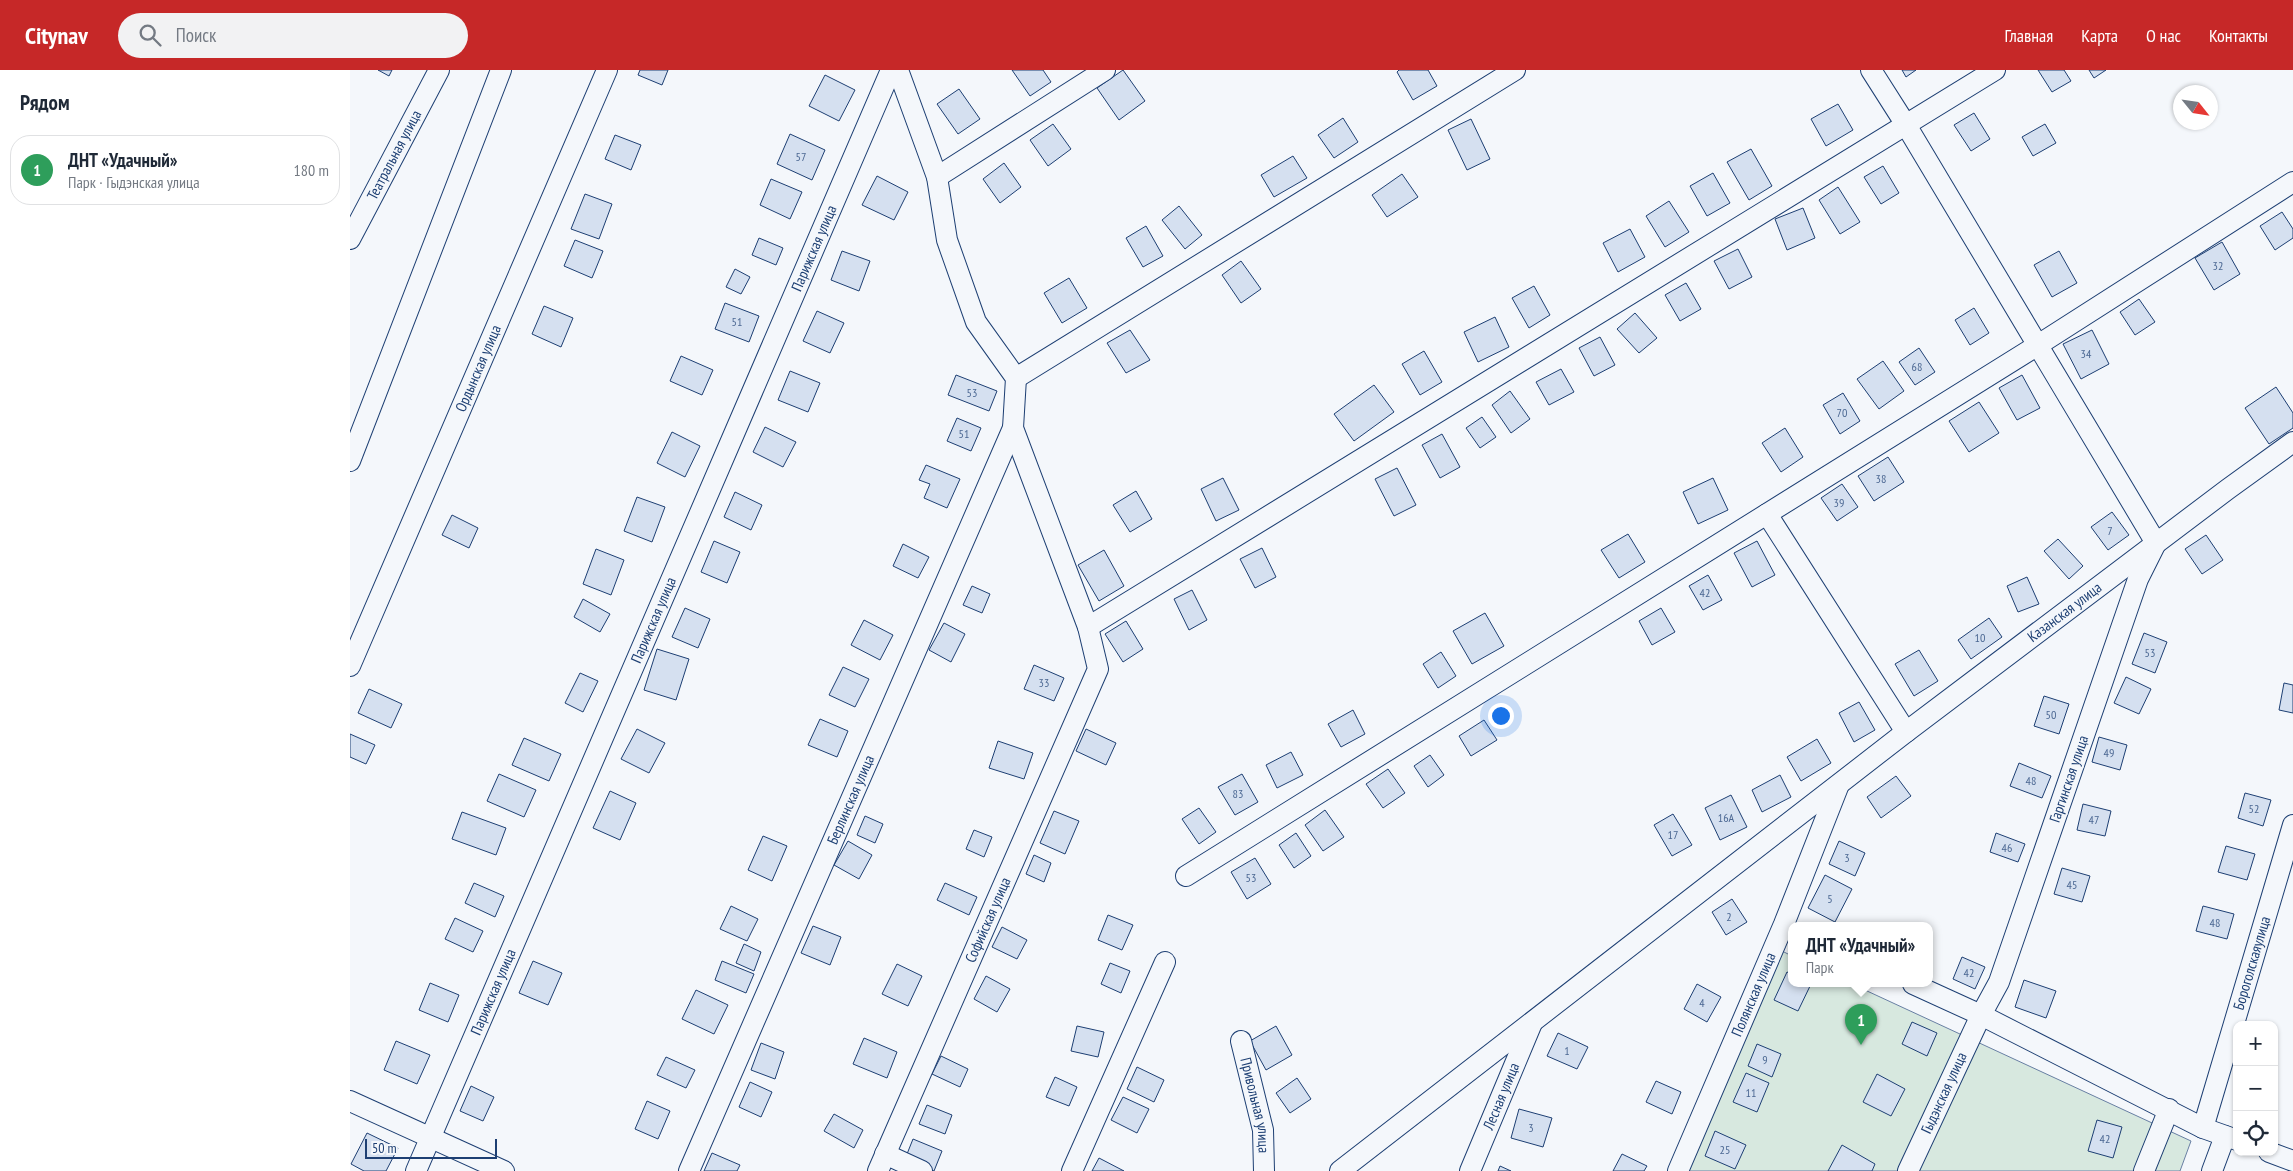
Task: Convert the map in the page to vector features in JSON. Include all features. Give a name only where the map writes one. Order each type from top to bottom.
[{"type":"street","name":"Театральная улица","points":[[350,239],[439,70]]},
{"type":"street","points":[[350,461],[501,70]]},
{"type":"street","name":"Ордынская улица","points":[[350,666],[607,70]]},
{"type":"street","name":"Парижская улица","points":[[416,1171],[891,70]]},
{"type":"street","points":[[898,70],[937,177],[947,240],[976,322],[1016,378],[1013,428],[1088,627],[1995,70]]},
{"type":"street","points":[[937,177],[1105,70]]},
{"type":"street","points":[[1016,378],[1515,70]]},
{"type":"street","points":[[1871,70],[1906,125],[2156,543]]},
{"type":"street","points":[[1186,876],[2038,345],[2293,182]]},
{"type":"street","name":"Берлинская улица","points":[[688,1171],[1013,428]]},
{"type":"street","name":"Казанская улица","points":[[1340,1171],[1838,787],[1906,732],[2293,442]]},
{"type":"street","points":[[1767,514],[1906,732]]},
{"type":"street","name":"Гаргинская улица","points":[[1981,1015],[1999,982],[2138,579],[2156,543]]},
{"type":"street","name":"Софийская улица","points":[[882,1162],[1098,670],[1088,627]]},
{"type":"street","name":"Полянская улица","points":[[1789,922],[1838,787]]},
{"type":"street","name":"Бороголскаяулица","points":[[2203,1128],[2293,826]]},
{"type":"street","name":"Полянская улица","points":[[1678,1171],[1788,926]]},
{"type":"street","points":[[1072,1171],[1165,962]]},
{"type":"street","points":[[1920,987],[1981,1015],[2169,1109],[2203,1128],[2231,1138],[2212,1171]]},
{"type":"street","name":"Гыдэнская улица","points":[[1908,1171],[1981,1015]]},
{"type":"street","name":"Лесная улица","points":[[1470,1171],[1532,1022]]},
{"type":"street","name":"Привольная улица","points":[[1241,1041],[1263,1130],[1264,1171]]},
{"type":"street","points":[[350,1101],[504,1171]]},
{"type":"street","points":[[2144,1171],[2169,1109]]},
{"type":"street","points":[[2278,1155],[2293,1161]]},
{"type":"street","points":[[882,1162],[922,1171]]},
{"type":"shaded area","points":[[1778,949],[1788,954],[1788,987],[1858,987],[2191,1141],[2180,1171],[1684,1171]]},
{"type":"building","points":[[378,70],[392,70],[389,76]]},
{"type":"building","points":[[640,70],[668,70],[662,85],[638,75]]},
{"type":"building","points":[[1012,70],[1043,70],[1051,82],[1030,96]]},
{"type":"building","points":[[1123,70],[1145,101],[1119,120],[1097,88]]},
{"type":"building","points":[[1399,70],[1428,70],[1437,86],[1413,100],[1397,72]]},
{"type":"building","points":[[1902,70],[1916,70],[1906,77]]},
{"type":"building","points":[[2038,70],[2064,70],[2071,81],[2052,92]]},
{"type":"building","points":[[2089,70],[2106,70],[2094,78]]},
{"type":"building","points":[[825,75],[855,90],[839,121],[809,106]]},
{"type":"building","points":[[959,89],[980,119],[958,134],[937,104]]},
{"type":"building","points":[[1838,104],[1853,130],[1826,146],[1811,119]]},
{"type":"building","points":[[1974,113],[1990,139],[1971,151],[1954,125]]},
{"type":"building","points":[[1343,118],[1358,142],[1334,158],[1318,135]]},
{"type":"building","points":[[1471,119],[1490,159],[1467,170],[1448,130]]},
{"type":"building","points":[[1053,124],[1071,149],[1048,166],[1030,140]]},
{"type":"building","points":[[2045,124],[2056,143],[2033,156],[2022,137]]},
{"type":"building","points":[[790,134],[825,150],[812,180],[777,164]]},
{"type":"building","points":[[615,135],[641,145],[631,170],[605,159]]},
{"type":"building","points":[[1751,149],[1772,186],[1749,200],[1727,162]]},
{"type":"building","points":[[1293,156],[1307,178],[1274,197],[1261,175]]},
{"type":"building","points":[[1004,163],[1021,187],[1000,203],[983,179]]},
{"type":"building","points":[[1883,166],[1899,193],[1881,204],[1864,177]]},
{"type":"building","points":[[1713,173],[1730,203],[1707,216],[1690,186]]},
{"type":"building","points":[[1402,174],[1418,197],[1387,217],[1372,195]]},
{"type":"building","points":[[877,176],[908,192],[894,220],[862,205]]},
{"type":"building","points":[[771,179],[802,192],[790,219],[760,205]]},
{"type":"building","points":[[1838,187],[1860,222],[1840,234],[1819,200]]},
{"type":"building","points":[[585,194],[612,204],[599,239],[571,229]]},
{"type":"building","points":[[1669,201],[1689,232],[1665,247],[1646,216]]},
{"type":"building","points":[[1179,206],[1202,235],[1185,249],[1162,220]]},
{"type":"building","points":[[1803,208],[1815,238],[1787,250],[1775,219]]},
{"type":"building","points":[[2282,212],[2293,229],[2293,238],[2275,250],[2260,226]]},
{"type":"building","points":[[1146,226],[1163,256],[1143,267],[1126,238]]},
{"type":"building","points":[[1630,229],[1645,257],[1618,272],[1603,243]]},
{"type":"building","points":[[759,238],[783,248],[776,265],[752,255]]},
{"type":"building","points":[[575,240],[603,251],[592,278],[564,266]]},
{"type":"building","points":[[2222,242],[2240,274],[2214,290],[2195,258]]},
{"type":"building","points":[[1738,249],[1752,277],[1729,289],[1714,261]]},
{"type":"building","points":[[842,251],[870,261],[859,291],[831,280]]},
{"type":"building","points":[[2059,251],[2077,283],[2052,297],[2034,265]]},
{"type":"building","points":[[1241,261],[1261,289],[1241,303],[1222,275]]},
{"type":"building","points":[[735,269],[750,277],[741,294],[726,287]]},
{"type":"building","points":[[1069,278],[1087,308],[1062,323],[1044,293]]},
{"type":"building","points":[[1686,283],[1701,309],[1680,321],[1665,295]]},
{"type":"building","points":[[1534,286],[1550,315],[1529,328],[1512,298]]},
{"type":"building","points":[[2139,299],[2155,322],[2135,335],[2120,312]]},
{"type":"building","points":[[725,303],[759,316],[749,342],[715,329]]},
{"type":"building","points":[[544,306],[573,318],[561,347],[532,334]]},
{"type":"building","points":[[1974,308],[1989,333],[1970,345],[1955,320]]},
{"type":"building","points":[[817,311],[844,323],[830,353],[803,341]]},
{"type":"building","points":[[1635,313],[1657,338],[1639,353],[1617,329]]},
{"type":"building","points":[[1495,317],[1509,347],[1478,362],[1464,332]]},
{"type":"building","points":[[1130,330],[1150,360],[1126,373],[1107,343]]},
{"type":"building","points":[[2092,330],[2109,364],[2081,379],[2063,344]]},
{"type":"building","points":[[1600,337],[1615,365],[1594,376],[1579,348]]},
{"type":"building","points":[[1919,348],[1935,372],[1915,385],[1899,362]]},
{"type":"building","points":[[1424,351],[1442,382],[1420,395],[1402,364]]},
{"type":"building","points":[[681,356],[713,370],[702,395],[670,381]]},
{"type":"building","points":[[1883,361],[1904,391],[1879,409],[1857,379]]},
{"type":"building","points":[[1561,369],[1574,392],[1549,405],[1536,382]]},
{"type":"building","points":[[790,371],[820,383],[808,412],[778,400]]},
{"type":"building","points":[[956,375],[997,391],[989,411],[948,395]]},
{"type":"building","points":[[2022,375],[2040,408],[2017,420],[1999,388]]},
{"type":"building","points":[[1374,385],[1394,412],[1354,441],[1334,414]]},
{"type":"building","points":[[2276,387],[2293,413],[2293,428],[2269,444],[2245,408]]},
{"type":"building","points":[[1510,391],[1530,419],[1511,433],[1492,405]]},
{"type":"building","points":[[1843,393],[1860,421],[1840,434],[1823,405]]},
{"type":"building","points":[[1979,402],[1999,433],[1969,452],[1949,421]]},
{"type":"building","points":[[1482,417],[1496,437],[1480,448],[1466,428]]},
{"type":"building","points":[[957,418],[981,428],[971,451],[947,441]]},
{"type":"building","points":[[765,427],[796,442],[783,467],[753,452]]},
{"type":"building","points":[[1785,428],[1803,457],[1781,472],[1762,443]]},
{"type":"building","points":[[672,432],[700,446],[685,477],[657,463]]},
{"type":"building","points":[[1442,434],[1460,467],[1440,478],[1422,445]]},
{"type":"building","points":[[1888,457],[1904,482],[1874,501],[1858,476]]},
{"type":"building","points":[[926,465],[960,479],[947,508],[924,498],[930,484],[919,480]]},
{"type":"building","points":[[1397,468],[1416,505],[1394,516],[1375,479]]},
{"type":"building","points":[[1223,478],[1239,510],[1216,521],[1201,489]]},
{"type":"building","points":[[1713,478],[1728,510],[1698,524],[1683,492]]},
{"type":"building","points":[[1842,484],[1858,507],[1837,521],[1821,498]]},
{"type":"building","points":[[1136,491],[1152,519],[1130,532],[1113,505]]},
{"type":"building","points":[[735,492],[762,505],[751,530],[724,517]]},
{"type":"building","points":[[637,497],[665,507],[652,542],[624,531]]},
{"type":"building","points":[[2112,512],[2129,535],[2108,550],[2091,527]]},
{"type":"building","points":[[452,515],[478,528],[469,548],[442,535]]},
{"type":"building","points":[[1628,534],[1645,562],[1619,578],[1601,550]]},
{"type":"building","points":[[2206,535],[2223,560],[2202,574],[2185,549]]},
{"type":"building","points":[[2058,539],[2083,566],[2069,579],[2044,551]]},
{"type":"building","points":[[714,541],[740,552],[727,583],[701,572]]},
{"type":"building","points":[[1757,541],[1775,575],[1752,587],[1734,553]]},
{"type":"building","points":[[903,544],[929,557],[918,578],[893,566]]},
{"type":"building","points":[[1262,548],[1276,577],[1255,588],[1240,559]]},
{"type":"building","points":[[596,549],[624,560],[611,595],[583,584]]},
{"type":"building","points":[[1104,550],[1124,586],[1099,601],[1078,565]]},
{"type":"building","points":[[1708,575],[1722,600],[1703,610],[1689,586]]},
{"type":"building","points":[[2027,577],[2039,604],[2018,612],[2007,586]]},
{"type":"building","points":[[972,586],[990,594],[982,613],[963,605]]},
{"type":"building","points":[[1192,590],[1207,620],[1189,630],[1174,599]]},
{"type":"building","points":[[583,599],[610,614],[600,632],[574,617]]},
{"type":"building","points":[[685,608],[710,619],[698,648],[672,637]]},
{"type":"building","points":[[1661,608],[1675,632],[1652,645],[1639,621]]},
{"type":"building","points":[[1485,613],[1504,646],[1472,664],[1453,631]]},
{"type":"building","points":[[1989,618],[2002,637],[1971,659],[1958,640]]},
{"type":"building","points":[[864,620],[893,635],[880,660],[851,645]]},
{"type":"building","points":[[1126,621],[1143,649],[1123,662],[1105,634]]},
{"type":"building","points":[[944,623],[965,634],[951,662],[929,650]]},
{"type":"building","points":[[2144,633],[2167,642],[2155,673],[2132,664]]},
{"type":"building","points":[[657,649],[689,659],[676,700],[644,690]]},
{"type":"building","points":[[1919,650],[1938,681],[1914,696],[1895,664]]},
{"type":"building","points":[[1441,652],[1456,676],[1438,688],[1423,664]]},
{"type":"building","points":[[1034,665],[1064,678],[1054,701],[1024,689]]},
{"type":"building","points":[[843,667],[869,679],[855,707],[829,695]]},
{"type":"building","points":[[580,673],[598,681],[583,712],[565,703]]},
{"type":"building","points":[[2126,677],[2151,689],[2139,714],[2114,703]]},
{"type":"building","points":[[2284,683],[2293,685],[2293,713],[2279,710]]},
{"type":"building","points":[[369,689],[402,704],[391,728],[358,713]]},
{"type":"building","points":[[2044,696],[2069,704],[2059,734],[2034,726]]},
{"type":"building","points":[[1859,702],[1875,730],[1854,742],[1839,713]]},
{"type":"building","points":[[1353,710],[1365,734],[1341,747],[1328,724]]},
{"type":"building","points":[[820,719],[848,731],[837,757],[808,745]]},
{"type":"building","points":[[1484,720],[1497,740],[1471,756],[1459,736]]},
{"type":"building","points":[[637,729],[665,743],[649,773],[621,759]]},
{"type":"building","points":[[1086,729],[1116,743],[1106,765],[1076,751]]},
{"type":"building","points":[[350,734],[375,745],[366,764],[350,757]]},
{"type":"building","points":[[2099,737],[2127,745],[2120,770],[2092,762]]},
{"type":"building","points":[[524,738],[561,754],[549,781],[512,765]]},
{"type":"building","points":[[1817,739],[1831,763],[1801,781],[1787,757]]},
{"type":"building","points":[[998,741],[1033,753],[1024,779],[989,768]]},
{"type":"building","points":[[1291,752],[1303,775],[1277,788],[1266,765]]},
{"type":"building","points":[[1430,755],[1444,775],[1428,787],[1414,766]]},
{"type":"building","points":[[2019,763],[2051,776],[2042,798],[2010,786]]},
{"type":"building","points":[[1388,769],[1405,793],[1383,808],[1366,784]]},
{"type":"building","points":[[499,774],[536,790],[524,817],[487,801]]},
{"type":"building","points":[[1242,774],[1258,802],[1235,815],[1218,787]]},
{"type":"building","points":[[1780,775],[1791,797],[1762,812],[1752,790]]},
{"type":"building","points":[[1896,776],[1911,796],[1881,818],[1867,797]]},
{"type":"building","points":[[610,791],[636,803],[620,840],[593,828]]},
{"type":"building","points":[[2245,793],[2271,800],[2263,826],[2238,818]]},
{"type":"building","points":[[1731,795],[1747,827],[1720,840],[1705,808]]},
{"type":"building","points":[[2083,804],[2111,811],[2105,836],[2077,830]]},
{"type":"building","points":[[1199,808],[1216,832],[1199,844],[1182,819]]},
{"type":"building","points":[[1325,810],[1344,837],[1323,851],[1305,825]]},
{"type":"building","points":[[1054,811],[1079,821],[1065,854],[1040,843]]},
{"type":"building","points":[[462,812],[506,828],[496,855],[452,839]]},
{"type":"building","points":[[1673,814],[1692,845],[1672,856],[1654,825]]},
{"type":"building","points":[[865,816],[883,824],[875,843],[857,835]]},
{"type":"building","points":[[974,830],[992,837],[984,857],[966,849]]},
{"type":"building","points":[[1296,833],[1311,856],[1294,868],[1279,845]]},
{"type":"building","points":[[1996,833],[2025,844],[2018,862],[1990,852]]},
{"type":"building","points":[[763,836],[787,846],[772,881],[748,870]]},
{"type":"building","points":[[848,841],[872,855],[859,879],[834,865]]},
{"type":"building","points":[[1839,841],[1865,853],[1855,876],[1829,864]]},
{"type":"building","points":[[2226,846],[2255,854],[2247,880],[2218,872]]},
{"type":"building","points":[[1034,855],[1051,863],[1044,882],[1026,874]]},
{"type":"building","points":[[1255,858],[1271,884],[1247,899],[1231,872]]},
{"type":"building","points":[[2062,868],[2090,876],[2082,902],[2054,894]]},
{"type":"building","points":[[1825,875],[1852,889],[1835,922],[1808,908]]},
{"type":"building","points":[[474,883],[504,896],[495,917],[465,903]]},
{"type":"building","points":[[945,883],[977,897],[969,915],[937,900]]},
{"type":"building","points":[[1732,899],[1747,922],[1726,935],[1712,912]]},
{"type":"building","points":[[731,906],[758,919],[747,941],[720,929]]},
{"type":"building","points":[[2203,906],[2234,914],[2227,939],[2196,931]]},
{"type":"building","points":[[1108,915],[1133,925],[1122,950],[1098,940]]},
{"type":"building","points":[[455,918],[483,931],[473,952],[445,939]]},
{"type":"building","points":[[813,926],[841,937],[830,965],[801,953]]},
{"type":"building","points":[[1002,927],[1027,940],[1017,959],[992,947]]},
{"type":"building","points":[[744,944],[761,952],[754,971],[736,963]]},
{"type":"building","points":[[1962,957],[1985,967],[1975,989],[1953,979]]},
{"type":"building","points":[[533,961],[562,973],[548,1005],[519,993]]},
{"type":"building","points":[[722,961],[754,974],[746,993],[715,980]]},
{"type":"building","points":[[1110,963],[1130,971],[1121,993],[1101,984]]},
{"type":"building","points":[[897,964],[922,976],[908,1006],[882,994]]},
{"type":"building","points":[[1787,972],[1788,987],[1810,987],[1798,1011],[1774,1000]]},
{"type":"building","points":[[986,976],[1010,989],[997,1012],[974,999]]},
{"type":"building","points":[[2024,980],[2056,991],[2046,1018],[2015,1007]]},
{"type":"building","points":[[430,983],[459,995],[448,1022],[419,1010]]},
{"type":"building","points":[[1697,984],[1721,997],[1707,1022],[1684,1009]]},
{"type":"building","points":[[696,990],[728,1005],[714,1034],[682,1019]]},
{"type":"building","points":[[1912,1022],[1937,1033],[1927,1056],[1902,1044]]},
{"type":"building","points":[[1077,1026],[1104,1032],[1098,1057],[1071,1051]]},
{"type":"building","points":[[1276,1026],[1292,1055],[1266,1070],[1250,1041]]},
{"type":"building","points":[[1558,1033],[1588,1047],[1577,1069],[1547,1056]]},
{"type":"building","points":[[864,1038],[897,1052],[887,1078],[853,1064]]},
{"type":"building","points":[[396,1041],[430,1055],[417,1084],[384,1070]]},
{"type":"building","points":[[761,1043],[784,1052],[775,1079],[751,1070]]},
{"type":"building","points":[[1757,1044],[1781,1054],[1772,1077],[1748,1066]]},
{"type":"building","points":[[941,1056],[968,1069],[960,1087],[932,1074]]},
{"type":"building","points":[[666,1057],[695,1070],[686,1088],[657,1075]]},
{"type":"building","points":[[1137,1067],[1164,1080],[1154,1102],[1127,1089]]},
{"type":"building","points":[[1746,1073],[1769,1083],[1757,1112],[1733,1102]]},
{"type":"building","points":[[1877,1074],[1905,1089],[1891,1116],[1863,1102]]},
{"type":"building","points":[[1055,1077],[1077,1087],[1069,1106],[1046,1097]]},
{"type":"building","points":[[1297,1078],[1311,1099],[1290,1113],[1276,1093]]},
{"type":"building","points":[[1656,1081],[1681,1092],[1672,1114],[1646,1102]]},
{"type":"building","points":[[750,1082],[772,1092],[761,1117],[739,1107]]},
{"type":"building","points":[[471,1086],[494,1097],[483,1121],[460,1111]]},
{"type":"building","points":[[1123,1097],[1149,1109],[1137,1133],[1111,1120]]},
{"type":"building","points":[[647,1101],[670,1111],[658,1139],[635,1129]]},
{"type":"building","points":[[927,1105],[952,1115],[945,1134],[919,1124]]},
{"type":"building","points":[[1519,1109],[1552,1118],[1543,1147],[1511,1138]]},
{"type":"building","points":[[834,1114],[863,1130],[854,1148],[824,1131]]},
{"type":"building","points":[[2097,1120],[2122,1127],[2113,1158],[2088,1151]]},
{"type":"building","points":[[1715,1131],[1746,1145],[1735,1169],[1705,1156]]},
{"type":"building","points":[[367,1133],[398,1148],[386,1171],[364,1171],[351,1164]]},
{"type":"building","points":[[913,1139],[942,1151],[934,1171],[905,1159]]},
{"type":"building","points":[[1842,1145],[1875,1164],[1872,1171],[1828,1171]]},
{"type":"building","points":[[712,1153],[740,1165],[737,1171],[704,1171]]},
{"type":"building","points":[[1622,1154],[1647,1166],[1644,1171],[1613,1171]]},
{"type":"building","points":[[1099,1158],[1124,1171],[1092,1171]]},
{"type":"building","points":[[1500,1166],[1511,1171],[1498,1171]]},
{"type":"place","name":"ДНТ «Удачный»","points":[[1861,1045]]}]
